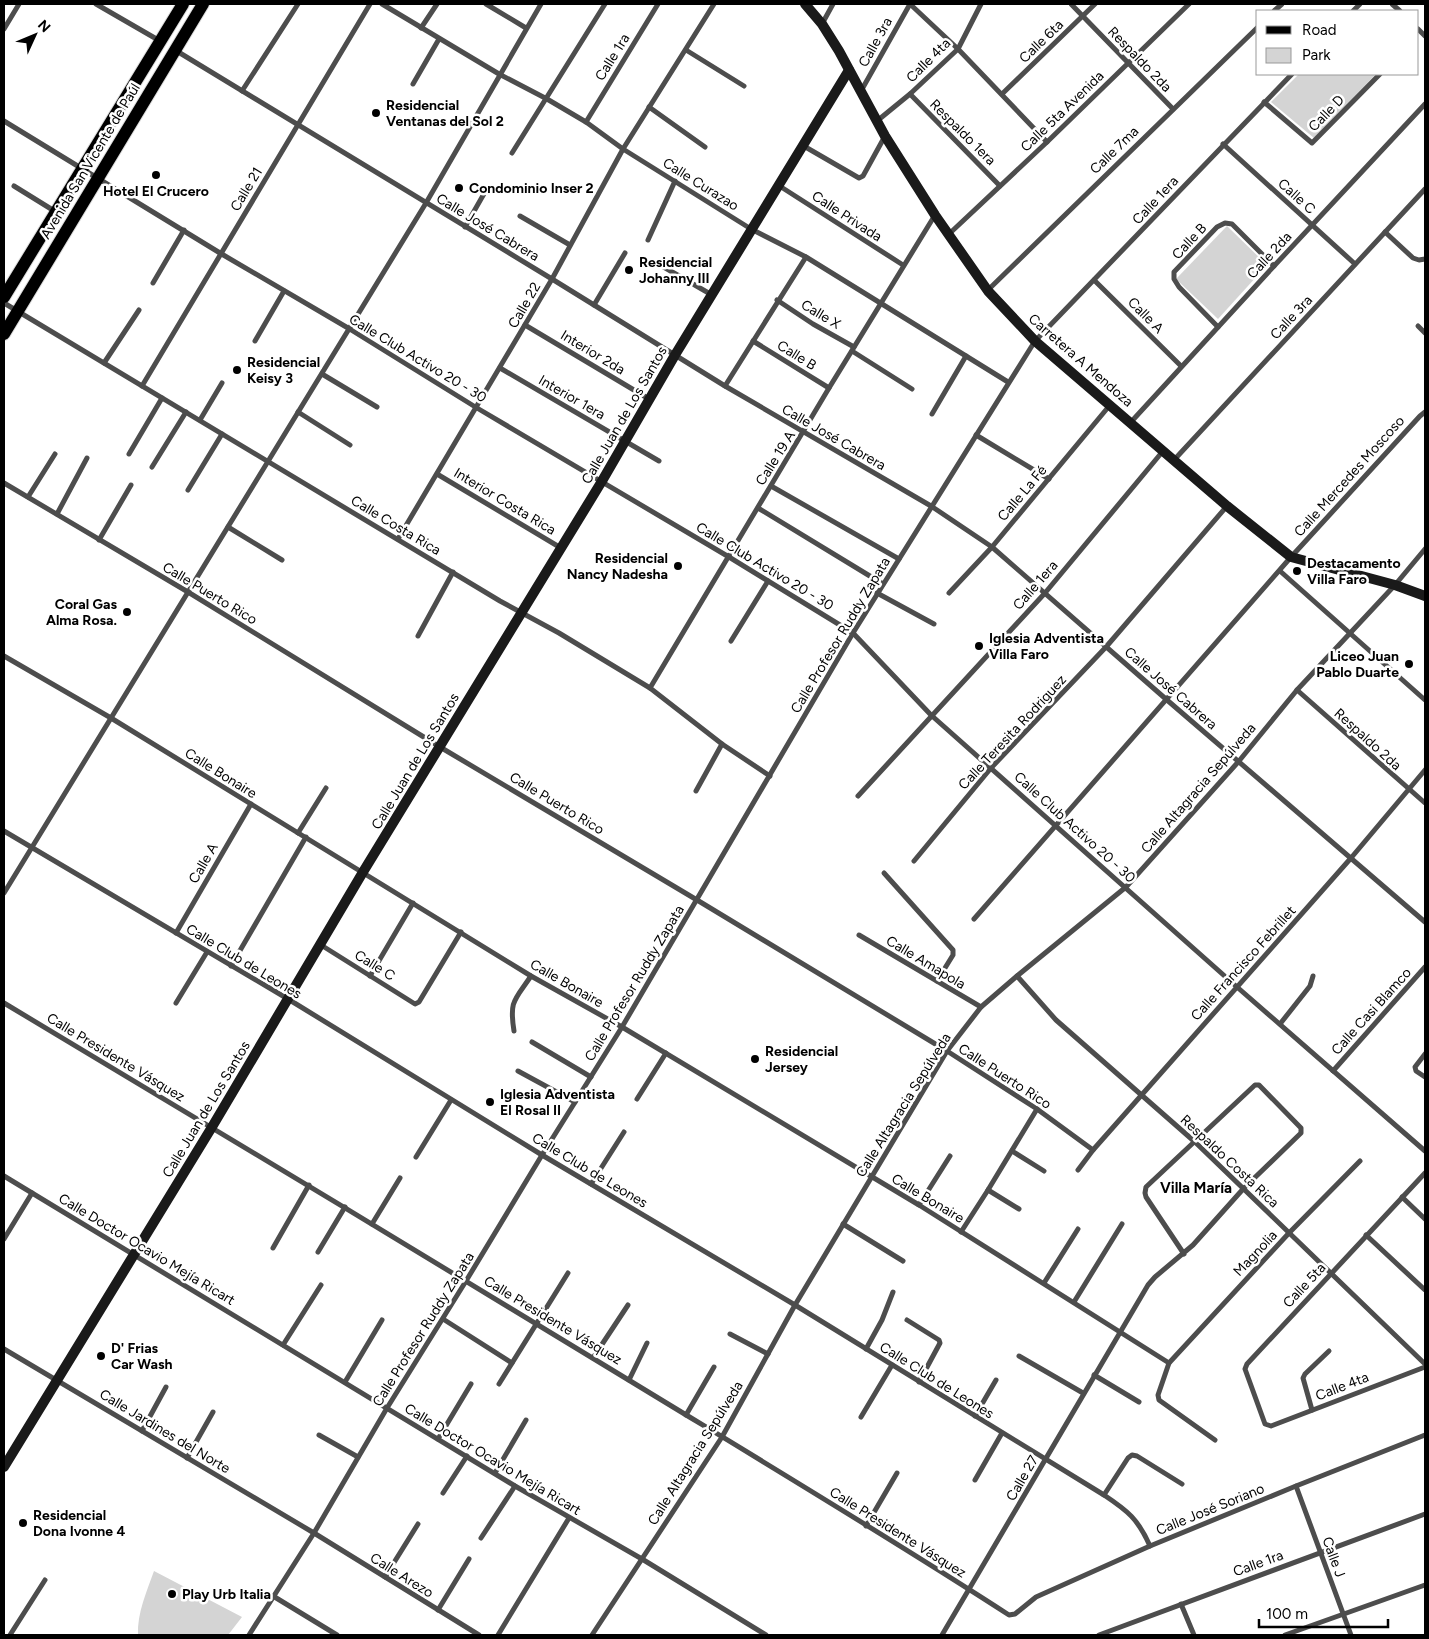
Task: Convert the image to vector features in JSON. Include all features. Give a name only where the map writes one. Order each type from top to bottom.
[{"type":"main road","name":"Avenida San Vicente de Paúl","points":[[4,297],[183,4]]},
{"type":"main road","name":"Avenida San Vicente de Paúl","points":[[4,334],[203,4]]},
{"type":"street","points":[[4,29],[19,4]]},
{"type":"street","points":[[242,91],[298,4]]},
{"type":"street","name":"Calle 21","points":[[142,386],[370,4]]},
{"type":"street","name":"Calle Curazao","points":[[382,4],[499,74],[586,122],[623,149],[751,228],[806,257],[1008,382]]},
{"type":"street","points":[[421,28],[437,4]]},
{"type":"street","points":[[486,4],[526,28]]},
{"type":"street","points":[[4,893],[426,203],[541,4]]},
{"type":"street","points":[[512,153],[606,4]]},
{"type":"street","name":"Calle 1ra","points":[[586,122],[658,4]]},
{"type":"street","name":"Calle 22","points":[[398,539],[525,325],[623,149],[714,4]]},
{"type":"street","name":"Carretera A Mendoza","points":[[805,4],[822,24],[885,136],[935,215],[988,291],[1035,341],[1227,506],[1291,557],[1394,585],[1425,596]]},
{"type":"street","points":[[822,24],[833,4]]},
{"type":"street","points":[[910,4],[958,49],[1047,142]]},
{"type":"street","name":"Calle 3ra","points":[[860,92],[910,4]]},
{"type":"street","name":"Calle 4ta","points":[[877,121],[910,94],[958,49],[981,4]]},
{"type":"street","name":"Respaldo 2da","points":[[1071,4],[1173,109]]},
{"type":"street","name":"Calle 6ta","points":[[1002,94],[1095,4]]},
{"type":"street","name":"Calle 5ta Avenida","points":[[949,234],[1190,4]]},
{"type":"street","points":[[99,5],[160,42]]},
{"type":"street","name":"Calle 7ma","points":[[988,291],[1256,29]]},
{"type":"street","points":[[413,84],[440,39]]},
{"type":"street","name":"Calle José Cabrera","points":[[174,50],[552,278],[725,386],[931,506],[992,548],[1425,922]]},
{"type":"street","points":[[686,50],[744,86]]},
{"type":"street","name":"Calle Juan de Los Santos","points":[[4,1467],[212,1127],[363,872],[562,548],[801,145],[849,70]]},
{"type":"street","name":"Calle 1era","points":[[1035,341],[1291,75]]},
{"type":"street","name":"Calle D","points":[[1264,102],[1312,144],[1379,75]]},
{"type":"street","name":"Respaldo 1era","points":[[910,94],[1000,186]]},
{"type":"street","name":"Calle 2da","points":[[1131,422],[1425,104]]},
{"type":"street","points":[[650,108],[705,147]]},
{"type":"street","name":"Calle Club Activo 20 - 30","points":[[4,121],[853,633],[931,715],[1057,824],[1237,986],[1425,1151]]},
{"type":"street","points":[[801,145],[859,178],[863,176],[885,136]]},
{"type":"street","name":"Calle C","points":[[1223,144],[1355,264]]},
{"type":"street","points":[[648,240],[675,181]]},
{"type":"street","name":"Calle Privada","points":[[778,185],[903,265]]},
{"type":"street","points":[[14,186],[56,212]]},
{"type":"street","name":"Calle 3ra","points":[[1174,460],[1425,189]]},
{"type":"street","points":[[465,226],[485,192]]},
{"type":"street","name":"Calle 19 A","points":[[650,688],[829,388],[882,304],[903,265],[935,215]]},
{"type":"street","points":[[520,216],[570,245]]},
{"type":"street","name":"Calle B","points":[[1218,327],[1179,287],[1174,279],[1174,272],[1217,227],[1226,222],[1232,224],[1274,266]]},
{"type":"street","points":[[153,283],[184,230]]},
{"type":"street","points":[[1385,232],[1413,258],[1425,259]]},
{"type":"street","points":[[594,305],[625,253]]},
{"type":"street","points":[[725,386],[777,300],[806,257]]},
{"type":"street","points":[[655,262],[712,295]]},
{"type":"street","name":"Calle A","points":[[1094,280],[1181,366]]},
{"type":"street","points":[[255,341],[284,291]]},
{"type":"street","name":"Calle X","points":[[777,300],[912,389]]},
{"type":"street","name":"Calle Costa Rica","points":[[4,303],[500,601],[523,612],[650,688],[722,744],[770,776]]},
{"type":"street","points":[[104,363],[139,310]]},
{"type":"street","name":"Interior 2da","points":[[525,325],[649,399]]},
{"type":"street","points":[[1418,326],[1425,333]]},
{"type":"street","name":"Calle B","points":[[753,341],[829,388]]},
{"type":"street","name":"Calle Profesor Ruddy Zapata","points":[[249,1635],[272,1596],[314,1533],[387,1408],[622,1027],[877,593],[1035,341]]},
{"type":"street","points":[[932,414],[966,356]]},
{"type":"street","name":"Interior 1era","points":[[500,368],[659,461]]},
{"type":"street","points":[[322,374],[377,407]]},
{"type":"street","points":[[200,420],[222,383]]},
{"type":"street","points":[[129,454],[162,398]]},
{"type":"street","name":"Calle La Fé","points":[[949,593],[992,548],[1110,405]]},
{"type":"street","points":[[152,467],[186,412]]},
{"type":"street","points":[[298,412],[350,445]]},
{"type":"street","name":"Calle Mercedes Moscoso","points":[[974,919],[1291,557],[1425,412]]},
{"type":"street","points":[[188,490],[222,434]]},
{"type":"street","points":[[976,435],[1049,479]]},
{"type":"street","name":"Calle 1era","points":[[858,796],[1044,593],[1164,451]]},
{"type":"street","points":[[28,497],[55,454]]},
{"type":"street","points":[[57,514],[87,458]]},
{"type":"street","name":"Interior Costa Rica","points":[[437,474],[562,548]]},
{"type":"street","name":"Calle Puerto Rico","points":[[4,483],[188,592],[440,747],[947,1051],[1037,1109],[1093,1150]]},
{"type":"street","points":[[99,540],[131,485]]},
{"type":"street","points":[[771,486],[899,559]]},
{"type":"street","name":"Calle Teresita Rodriguez","points":[[914,861],[991,768],[1106,647],[1227,506]]},
{"type":"street","points":[[758,508],[883,584]]},
{"type":"street","points":[[228,527],[282,560]]},
{"type":"street","name":"Calle Altagracia Sepúlveda","points":[[592,1635],[722,1437],[795,1305],[947,1051],[981,1007],[1126,887],[1239,761],[1297,690],[1425,549]]},
{"type":"street","points":[[1280,571],[1425,700]]},
{"type":"street","points":[[418,636],[454,572]]},
{"type":"street","points":[[731,641],[768,581]]},
{"type":"street","points":[[877,593],[934,624]]},
{"type":"street","name":"Calle Bonaire","points":[[4,656],[111,718],[531,976],[622,1027],[919,1205],[1168,1363]]},
{"type":"street","name":"Respaldo 2da","points":[[1297,690],[1425,804]]},
{"type":"street","points":[[696,791],[722,744]]},
{"type":"street","name":"Calle Francisco Febrillet","points":[[1078,1170],[1093,1150],[1351,858],[1425,770]]},
{"type":"street","points":[[298,833],[326,788]]},
{"type":"street","name":"Calle A","points":[[176,933],[251,804]]},
{"type":"street","name":"Calle Club de Leones","points":[[4,830],[288,999],[542,1155],[795,1305],[1104,1495],[1122,1507],[1136,1520],[1150,1546]]},
{"type":"street","points":[[231,966],[306,837]]},
{"type":"street","points":[[884,873],[953,950],[953,955],[937,981]]},
{"type":"street","points":[[370,976],[413,903]]},
{"type":"street","name":"Calle C","points":[[320,945],[415,1004],[418,1003],[461,932]]},
{"type":"street","name":"Calle Amapola","points":[[859,935],[981,1007]]},
{"type":"street","points":[[176,1003],[207,952]]},
{"type":"street","name":"Calle Casi Blamco","points":[[1333,1071],[1425,967]]},
{"type":"street","points":[[514,1031],[511,1015],[512,1004],[531,976]]},
{"type":"street","name":"Respaldo Costa Rica","points":[[1017,976],[1056,1020],[1195,1142],[1425,1364]]},
{"type":"street","points":[[1280,1024],[1310,986],[1313,976]]},
{"type":"street","name":"Calle Presidente Vásquez","points":[[4,1005],[345,1207],[1010,1615]]},
{"type":"street","points":[[532,1042],[590,1078]]},
{"type":"street","points":[[637,1100],[666,1053]]},
{"type":"street","points":[[1425,1054],[1415,1069],[1425,1077]]},
{"type":"street","points":[[518,1071],[575,1102]]},
{"type":"street","name":"Calle 27","points":[[942,1635],[1148,1285],[1184,1254],[1244,1188],[1302,1130],[1257,1084],[1195,1142]]},
{"type":"street","points":[[416,1157],[452,1100]]},
{"type":"street","points":[[961,1232],[1037,1109]]},
{"type":"street","points":[[592,1184],[624,1132]]},
{"type":"street","points":[[1184,1254],[1145,1192],[1146,1188],[1195,1142]]},
{"type":"street","points":[[1012,1151],[1044,1171]]},
{"type":"street","points":[[919,1205],[950,1156]]},
{"type":"street","name":"Magnolia","points":[[1168,1363],[1289,1233],[1360,1161]]},
{"type":"street","name":"Calle 5ta","points":[[1268,1426],[1265,1424],[1245,1369],[1247,1364],[1425,1172]]},
{"type":"street","name":"Calle Doctor Ocavio Mejía Ricart","points":[[4,1176],[515,1486],[642,1559],[766,1635]]},
{"type":"street","points":[[372,1224],[400,1178]]},
{"type":"street","points":[[273,1248],[309,1186]]},
{"type":"street","points":[[988,1190],[1019,1209]]},
{"type":"street","points":[[4,1239],[32,1193]]},
{"type":"street","points":[[1402,1197],[1425,1219]]},
{"type":"street","points":[[318,1252],[345,1207]]},
{"type":"street","points":[[843,1224],[903,1261]]},
{"type":"street","points":[[1074,1302],[1122,1224]]},
{"type":"street","points":[[1044,1283],[1078,1229]]},
{"type":"street","points":[[1366,1235],[1425,1290]]},
{"type":"street","points":[[499,1384],[568,1272]]},
{"type":"street","points":[[283,1345],[321,1285]]},
{"type":"street","points":[[866,1349],[882,1320],[893,1292]]},
{"type":"street","points":[[593,1358],[628,1305]]},
{"type":"street","points":[[443,1319],[512,1363]]},
{"type":"street","points":[[345,1382],[382,1320]]},
{"type":"street","points":[[907,1320],[939,1340],[940,1343],[919,1382]]},
{"type":"street","points":[[730,1334],[768,1354]]},
{"type":"street","points":[[629,1380],[647,1343]]},
{"type":"street","name":"Calle Jardines del Norte","points":[[4,1349],[314,1533]]},
{"type":"street","points":[[1312,1410],[1303,1378],[1329,1351]]},
{"type":"street","points":[[1019,1356],[1084,1394]]},
{"type":"street","points":[[1168,1363],[1158,1395],[1159,1400],[1215,1440]]},
{"type":"street","name":"Calle 4ta","points":[[1268,1426],[1425,1364]]},
{"type":"street","points":[[861,1417],[892,1365]]},
{"type":"street","points":[[686,1415],[714,1367]]},
{"type":"street","points":[[1094,1376],[1140,1402]]},
{"type":"street","points":[[975,1416],[996,1380]]},
{"type":"street","points":[[438,1439],[471,1384]]},
{"type":"street","points":[[142,1431],[166,1387]]},
{"type":"street","points":[[187,1458],[213,1412]]},
{"type":"street","points":[[495,1473],[526,1420]]},
{"type":"street","points":[[975,1480],[1002,1433]]},
{"type":"street","points":[[320,1435],[358,1457]]},
{"type":"street","name":"Calle José Soriano","points":[[1010,1615],[1015,1614],[1036,1597],[1150,1546],[1425,1435]]},
{"type":"street","points":[[1104,1495],[1128,1458],[1132,1455],[1138,1456],[1182,1484]]},
{"type":"street","points":[[443,1493],[467,1456]]},
{"type":"street","points":[[866,1526],[897,1473]]},
{"type":"street","points":[[481,1538],[515,1486]]},
{"type":"street","name":"Calle J","points":[[1296,1486],[1351,1635]]},
{"type":"street","name":"Calle 1ra","points":[[1099,1635],[1425,1514]]},
{"type":"street","points":[[498,1635],[570,1518]]},
{"type":"street","points":[[385,1577],[418,1524]]},
{"type":"street","name":"Calle Arezo","points":[[314,1533],[479,1635]]},
{"type":"street","points":[[438,1610],[469,1559]]},
{"type":"street","points":[[10,1635],[45,1580]]},
{"type":"street","points":[[1285,1635],[1425,1585]]},
{"type":"street","points":[[272,1596],[337,1635]]},
{"type":"street","points":[[1181,1604],[1194,1635]]},
{"type":"green space","points":[[1298,75],[1375,75],[1314,138],[1271,102]]},
{"type":"green space","points":[[1227,226],[1267,265],[1218,319],[1176,279]]},
{"type":"green space","name":"Play Urb Italia","points":[[154,1571],[242,1617],[228,1635],[138,1635],[141,1610]]},
{"type":"place","name":"Residencial Ventanas del Sol 2","points":[[376,113]]},
{"type":"place","name":"Hotel El Crucero","points":[[156,175]]},
{"type":"place","name":"Condominio Inser 2","points":[[459,188]]},
{"type":"place","name":"Residencial Johanny III","points":[[629,270]]},
{"type":"place","name":"Residencial Keisy 3","points":[[237,370]]},
{"type":"place","name":"Residencial Nancy Nadesha","points":[[678,566]]},
{"type":"place","name":"Destacamento Villa Faro","points":[[1297,571]]},
{"type":"place","name":"Coral Gas Alma Rosa.","points":[[127,612]]},
{"type":"place","name":"Iglesia Adventista Villa Faro","points":[[979,646]]},
{"type":"place","name":"Liceo Juan Pablo Duarte","points":[[1409,664]]},
{"type":"place","name":"Residencial Jersey","points":[[755,1059]]},
{"type":"place","name":"Iglesia Adventista El Rosal II","points":[[490,1102]]},
{"type":"place","name":"D' Frias Car Wash","points":[[101,1356]]},
{"type":"place","name":"Residencial Dona Ivonne 4","points":[[23,1523]]},
{"type":"place","name":"Play Urb Italia","points":[[172,1594]]},
{"type":"district","name":"Villa María","points":[[1196,1188]]}]
